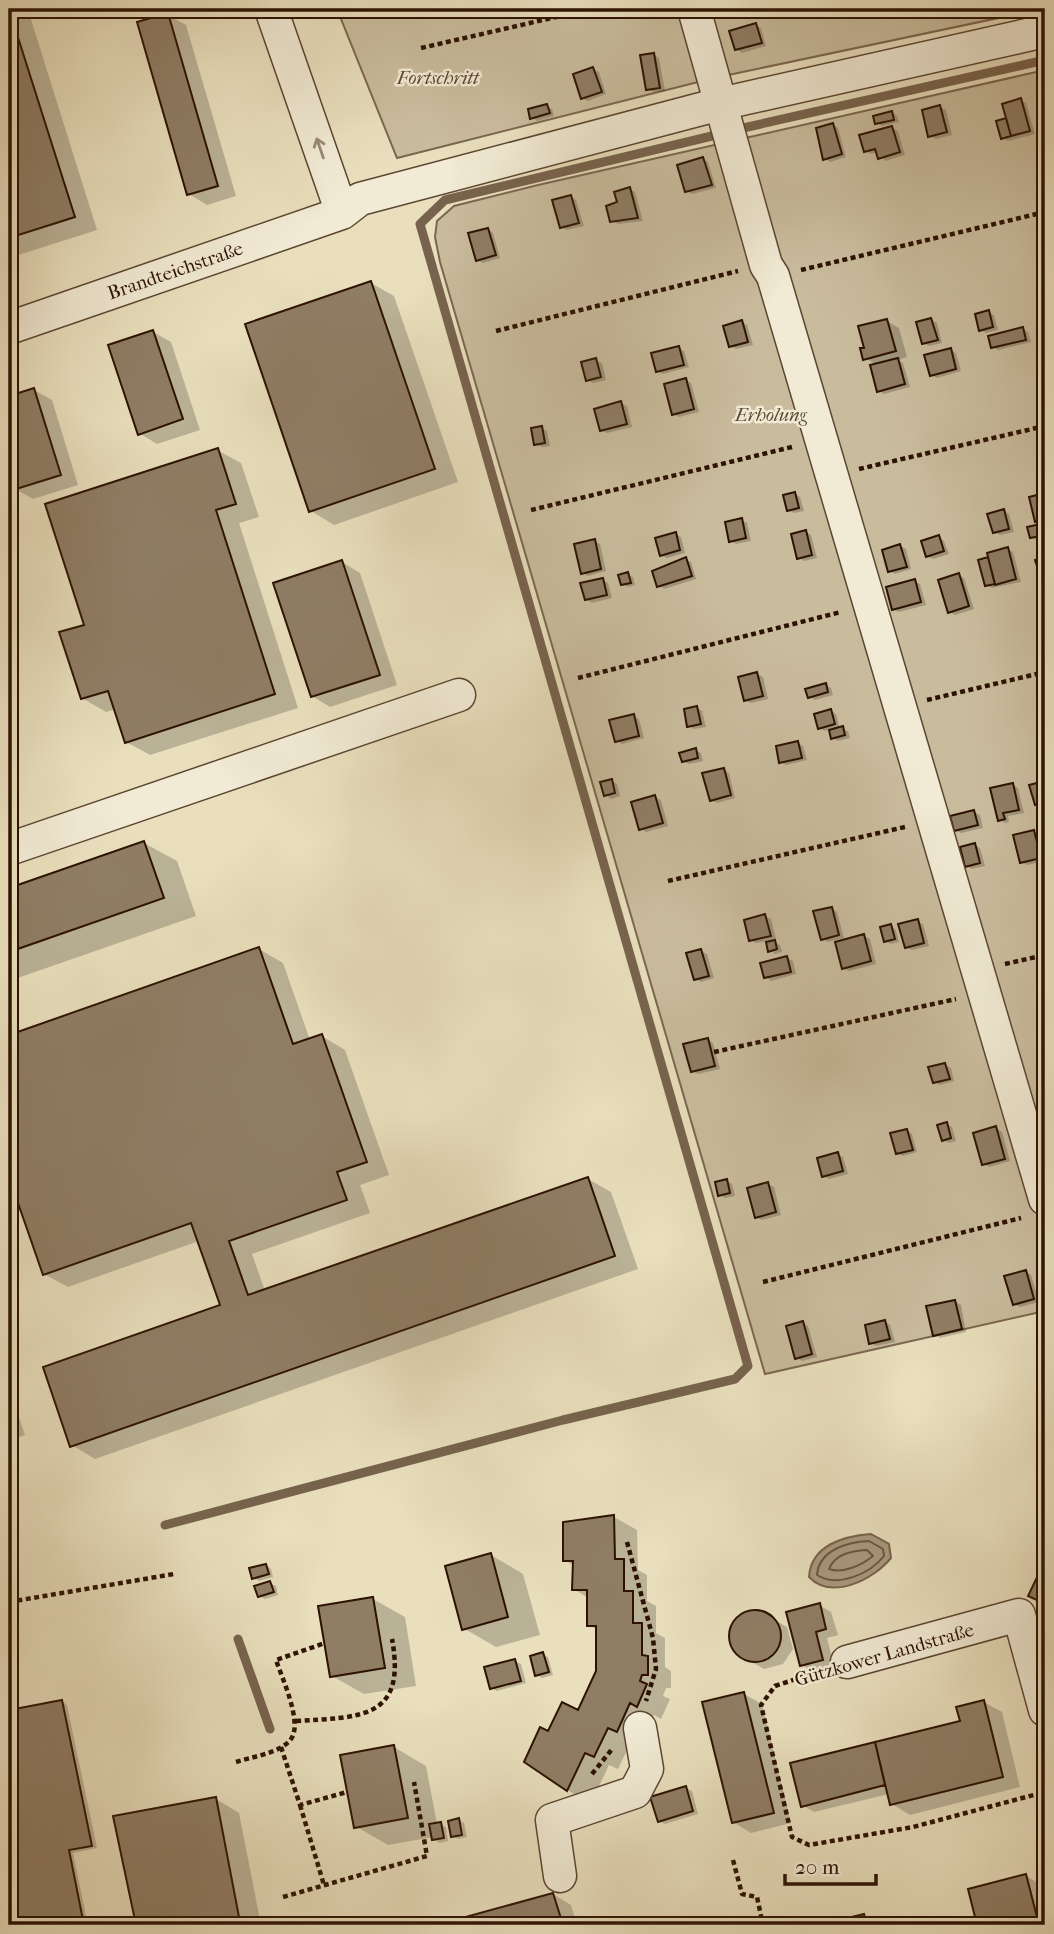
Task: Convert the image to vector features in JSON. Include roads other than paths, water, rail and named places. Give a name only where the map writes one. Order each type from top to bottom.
[{"type":"street","points":[[271,9],[342,213]]},
{"type":"street","points":[[694,9],[981,981],[1039,1207]]},
{"type":"street","name":"Brandteichstraße","points":[[9,328],[342,213],[360,199],[720,104],[1045,31]]},
{"type":"street","points":[[9,849],[458,695]]},
{"type":"street","name":"Gützkower Landstraße","points":[[848,1662],[1019,1615],[1045,1710]]},
{"type":"street","points":[[560,1876],[552,1820],[635,1792],[647,1769],[634,1724]]},
{"type":"water","points":[[871,1534],[889,1544],[891,1558],[864,1580],[841,1587],[829,1587],[818,1584],[809,1577],[811,1566],[822,1550],[840,1540]]},
{"type":"waterway","points":[[743,128],[1045,60]]},
{"type":"waterway","points":[[165,1525],[563,1420],[735,1379],[748,1366],[420,224],[445,200],[712,136]]},
{"type":"waterway","points":[[238,1639],[270,1729]]},
{"type":"park label","name":"Fortschritt","points":[[438,77]]},
{"type":"park label","name":"Erholung","points":[[771,414]]}]
